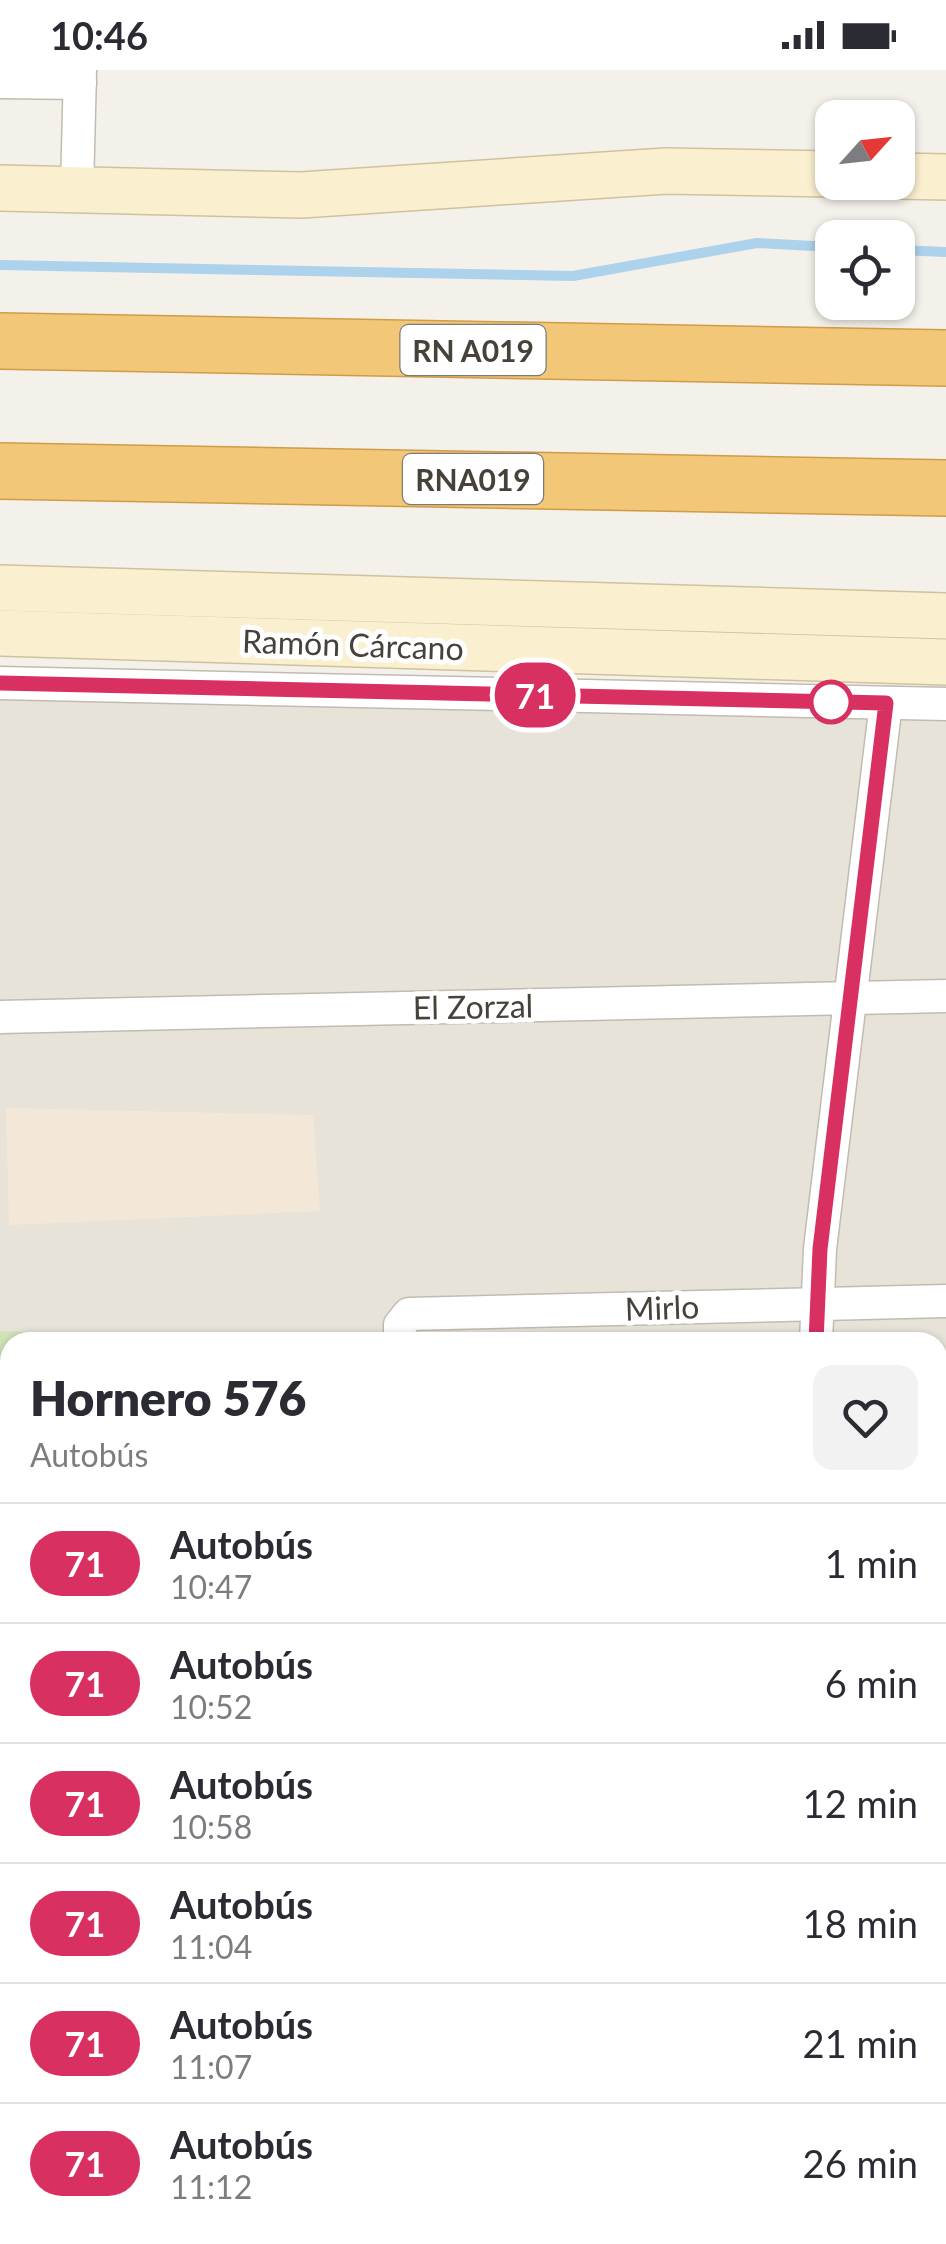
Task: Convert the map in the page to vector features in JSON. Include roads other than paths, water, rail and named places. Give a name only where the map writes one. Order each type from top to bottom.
[{"type":"highway","name":"RN A019","points":[[0,341],[946,358]]},
{"type":"highway","name":"RNA019","points":[[0,471],[946,488]]},
{"type":"main road","points":[[0,188],[301,195],[666,171],[815,174]]},
{"type":"main road","points":[[915,176],[946,177]]},
{"type":"main road","name":"Ramón Cárcano","points":[[0,588],[946,616]]},
{"type":"main road","name":"Ramón Cárcano","points":[[0,633],[946,662]]},
{"type":"street","points":[[0,82],[80,76],[77,190]]},
{"type":"street","points":[[0,682],[946,704]]},
{"type":"street","points":[[816,1332],[816,1303],[886,703]]},
{"type":"street","name":"El Zorzal","points":[[0,1017],[946,996]]},
{"type":"street","name":"Mirlo","points":[[400,1332],[400,1325],[409,1314],[946,1302]]},
{"type":"waterway","points":[[0,265],[573,276],[757,243],[815,246]]},
{"type":"waterway","points":[[915,251],[946,252]]}]
